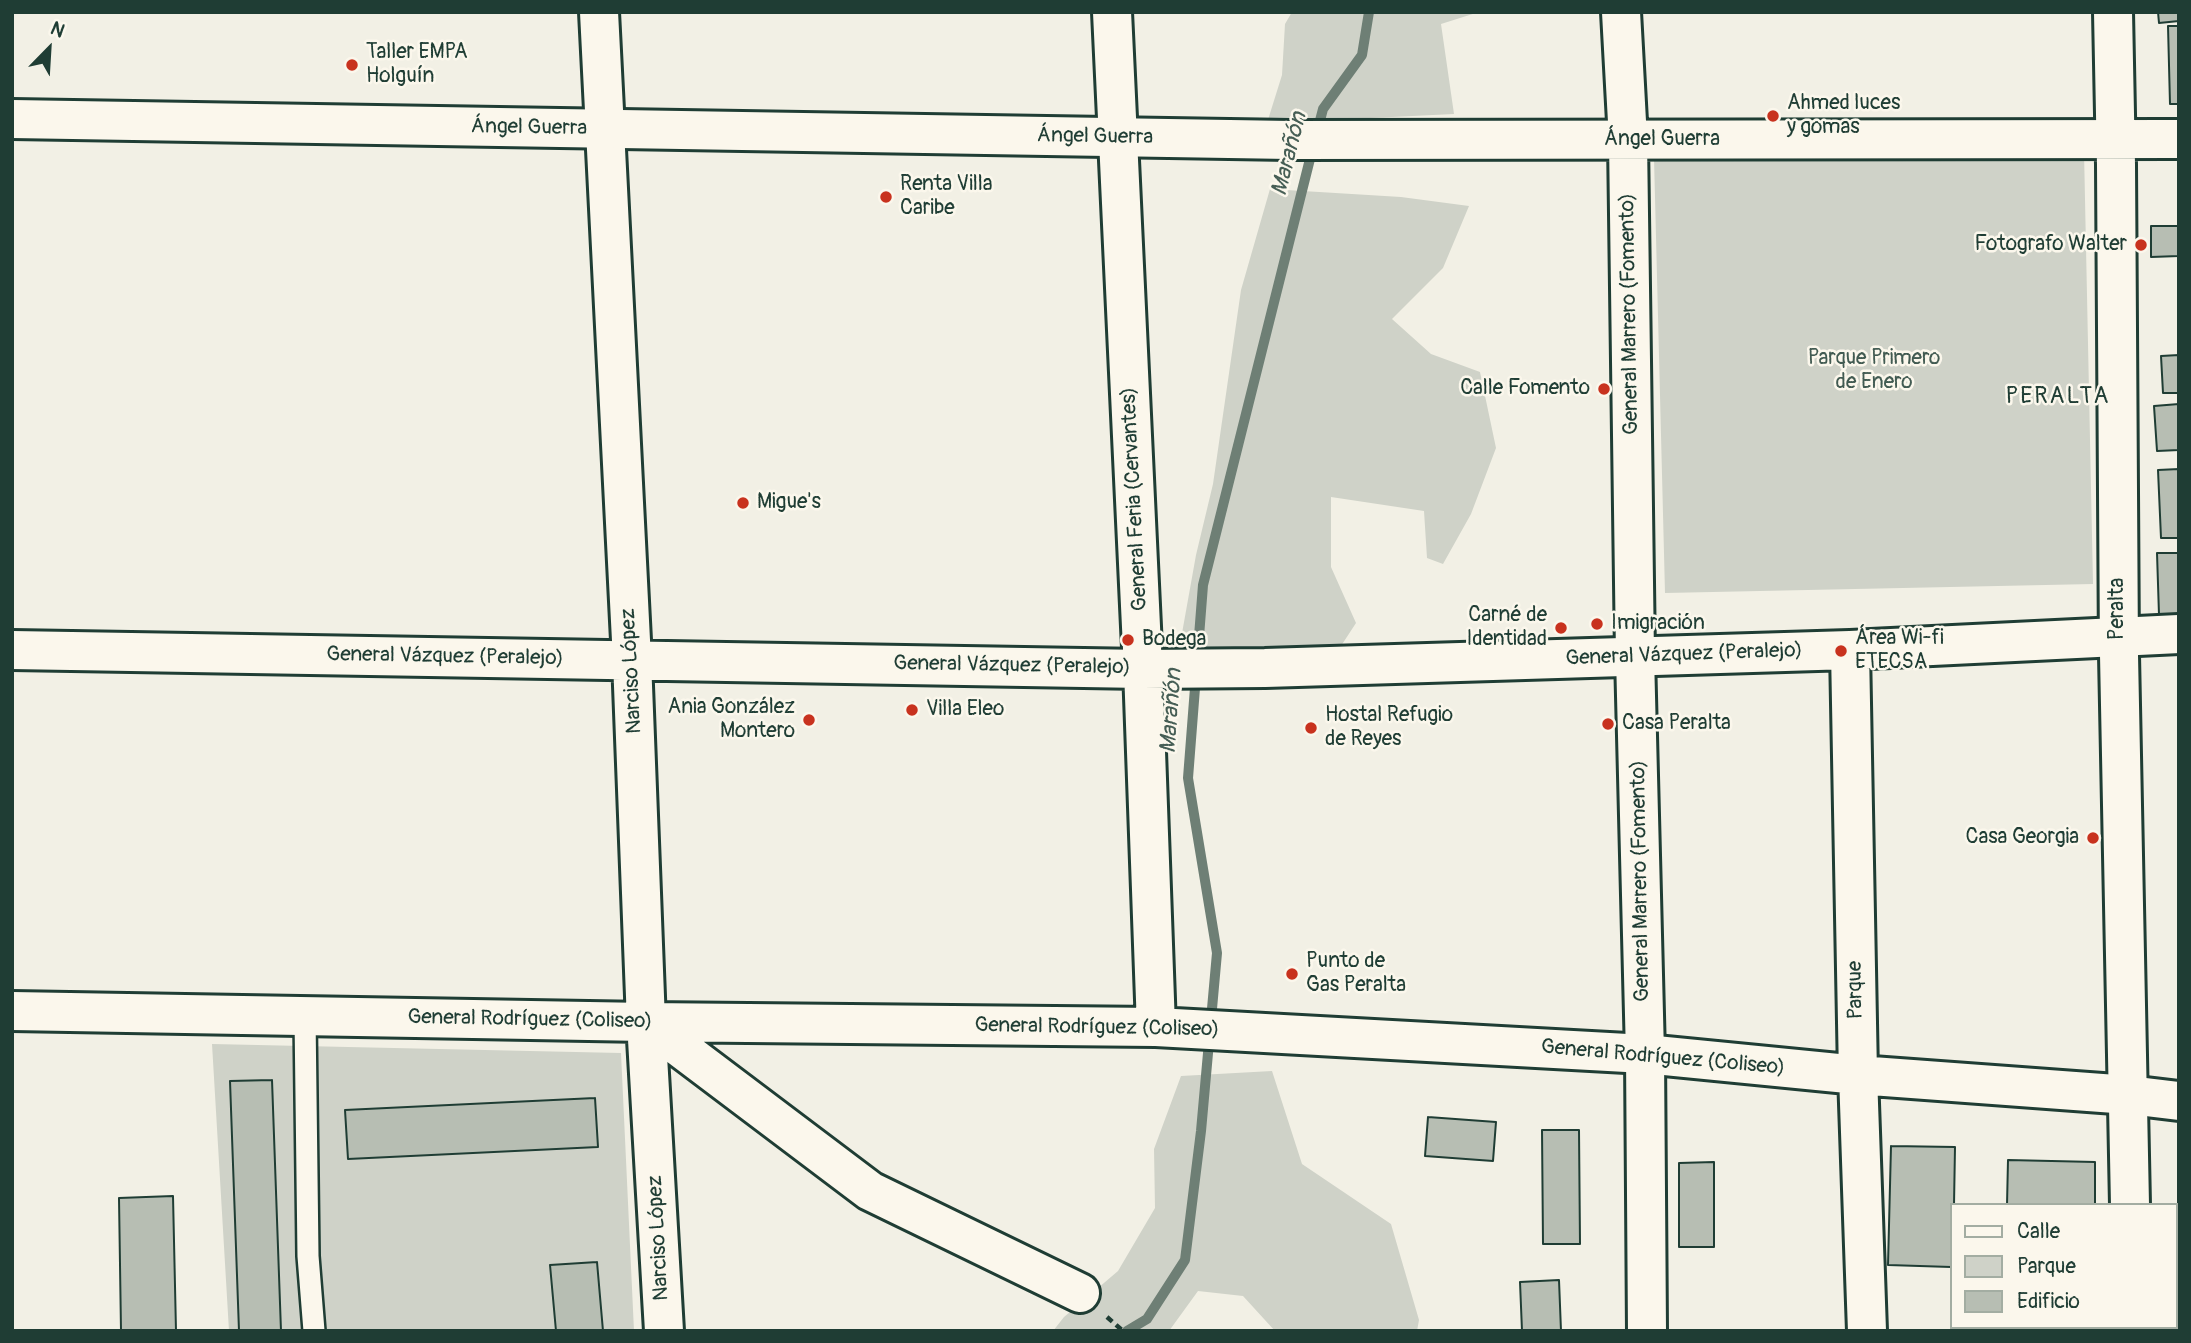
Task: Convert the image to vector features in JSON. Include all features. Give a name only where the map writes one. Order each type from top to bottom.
[{"type":"street","name":"Narciso López","points":[[599,12],[632,660],[646,1023],[664,1331]]},
{"type":"street","name":"General Feria (Cervantes)","points":[[1112,12],[1143,668],[1156,1027]]},
{"type":"street","name":"General Marrero (Fomento)","points":[[1621,12],[1628,140],[1635,656],[1645,1054],[1647,1331]]},
{"type":"street","name":"Peralta","points":[[2113,12],[2118,636],[2130,1203]]},
{"type":"street","name":"Ángel Guerra","points":[[12,119],[1290,140],[2179,139]]},
{"type":"street","name":"General Vázquez (Peralejo)","points":[[12,650],[1265,668],[1850,650],[2179,634]]},
{"type":"street","name":"Parque","points":[[1850,650],[1858,1075],[1867,1331]]},
{"type":"street","name":"General Rodríguez (Coliseo)","points":[[12,1011],[646,1023],[1156,1027],[1645,1054],[1858,1075],[2179,1101]]},
{"type":"street","points":[[646,1023],[870,1191],[1080,1293]]},
{"type":"lane","points":[[305,1016],[308,1256],[313,1331]]},
{"type":"green space","points":[[1292,12],[1479,12],[1441,24],[1454,114],[1267,123],[1282,75],[1285,24]]},
{"type":"green space","name":"Parque Primero de Enero","points":[[2084,151],[2093,584],[1665,593],[1654,158]]},
{"type":"green space","points":[[1270,189],[1401,197],[1469,206],[1443,268],[1392,319],[1431,354],[1480,372],[1496,448],[1471,514],[1443,564],[1427,558],[1424,511],[1331,497],[1331,567],[1356,623],[1339,649],[1179,650],[1196,555],[1213,484],[1241,290]]},
{"type":"green space","points":[[212,1044],[621,1053],[634,1331],[229,1331]]},
{"type":"green space","points":[[1272,1071],[1302,1164],[1391,1224],[1419,1320],[1417,1331],[1275,1331],[1243,1296],[1198,1291],[1169,1331],[1053,1331],[1064,1317],[1118,1271],[1155,1208],[1154,1149],[1181,1076]]},
{"type":"building","points":[[2158,12],[2179,12],[2179,21],[2159,23]]},
{"type":"building","points":[[2168,26],[2179,26],[2179,104],[2170,104]]},
{"type":"building","points":[[2151,226],[2179,226],[2179,256],[2151,257]]},
{"type":"building","points":[[2179,355],[2179,393],[2163,393],[2161,356]]},
{"type":"building","points":[[2179,404],[2179,450],[2157,451],[2154,406]]},
{"type":"building","points":[[2179,469],[2179,538],[2161,538],[2158,470]]},
{"type":"building","points":[[2157,553],[2179,553],[2179,615],[2159,615]]},
{"type":"building","points":[[272,1080],[281,1331],[239,1331],[230,1081]]},
{"type":"building","points":[[595,1098],[598,1147],[348,1159],[345,1110]]},
{"type":"building","points":[[1428,1117],[1496,1122],[1493,1161],[1425,1156]]},
{"type":"building","points":[[1542,1130],[1579,1130],[1580,1244],[1543,1244]]},
{"type":"building","points":[[1891,1146],[1955,1147],[1954,1203],[1950,1203],[1950,1267],[1888,1265]]},
{"type":"building","points":[[2008,1160],[2095,1162],[2095,1203],[2007,1203]]},
{"type":"building","points":[[1714,1162],[1714,1247],[1679,1247],[1679,1163]]},
{"type":"building","points":[[173,1196],[176,1331],[121,1331],[119,1198]]},
{"type":"building","points":[[597,1262],[603,1331],[556,1331],[550,1265]]},
{"type":"building","points":[[1559,1280],[1561,1331],[1522,1331],[1520,1282]]},
{"type":"waterway","name":"Marañón","points":[[1317,132],[1323,109],[1362,55],[1369,12]]},
{"type":"waterway","name":"Marañón","points":[[1127,1331],[1147,1319],[1185,1260],[1201,1131],[1217,953],[1188,778],[1203,585],[1313,147]]},
{"type":"place","name":"Taller EMPA Holguín","points":[[352,65]]},
{"type":"place","name":"Ahmed luces y gomas","points":[[1773,116]]},
{"type":"place","name":"Renta Villa Caribe","points":[[886,197]]},
{"type":"place","name":"Fotografo Walter","points":[[2141,245]]},
{"type":"place","name":"Calle Fomento","points":[[1604,389]]},
{"type":"place","name":"Migue's","points":[[743,503]]},
{"type":"place","name":"Imigración","points":[[1597,624]]},
{"type":"place","name":"Carné de Identidad","points":[[1561,628]]},
{"type":"place","name":"Bodega","points":[[1128,640]]},
{"type":"place","name":"Área Wi-fi ETECSA","points":[[1841,651]]},
{"type":"place","name":"Villa Eleo","points":[[912,710]]},
{"type":"place","name":"Ania González Montero","points":[[809,720]]},
{"type":"place","name":"Casa Peralta","points":[[1608,724]]},
{"type":"place","name":"Hostal Refugio de Reyes","points":[[1311,728]]},
{"type":"place","name":"Casa Georgia","points":[[2093,838]]},
{"type":"place","name":"Punto de Gas Peralta","points":[[1292,974]]},
{"type":"district","name":"PERALTA","points":[[2058,397]]}]
